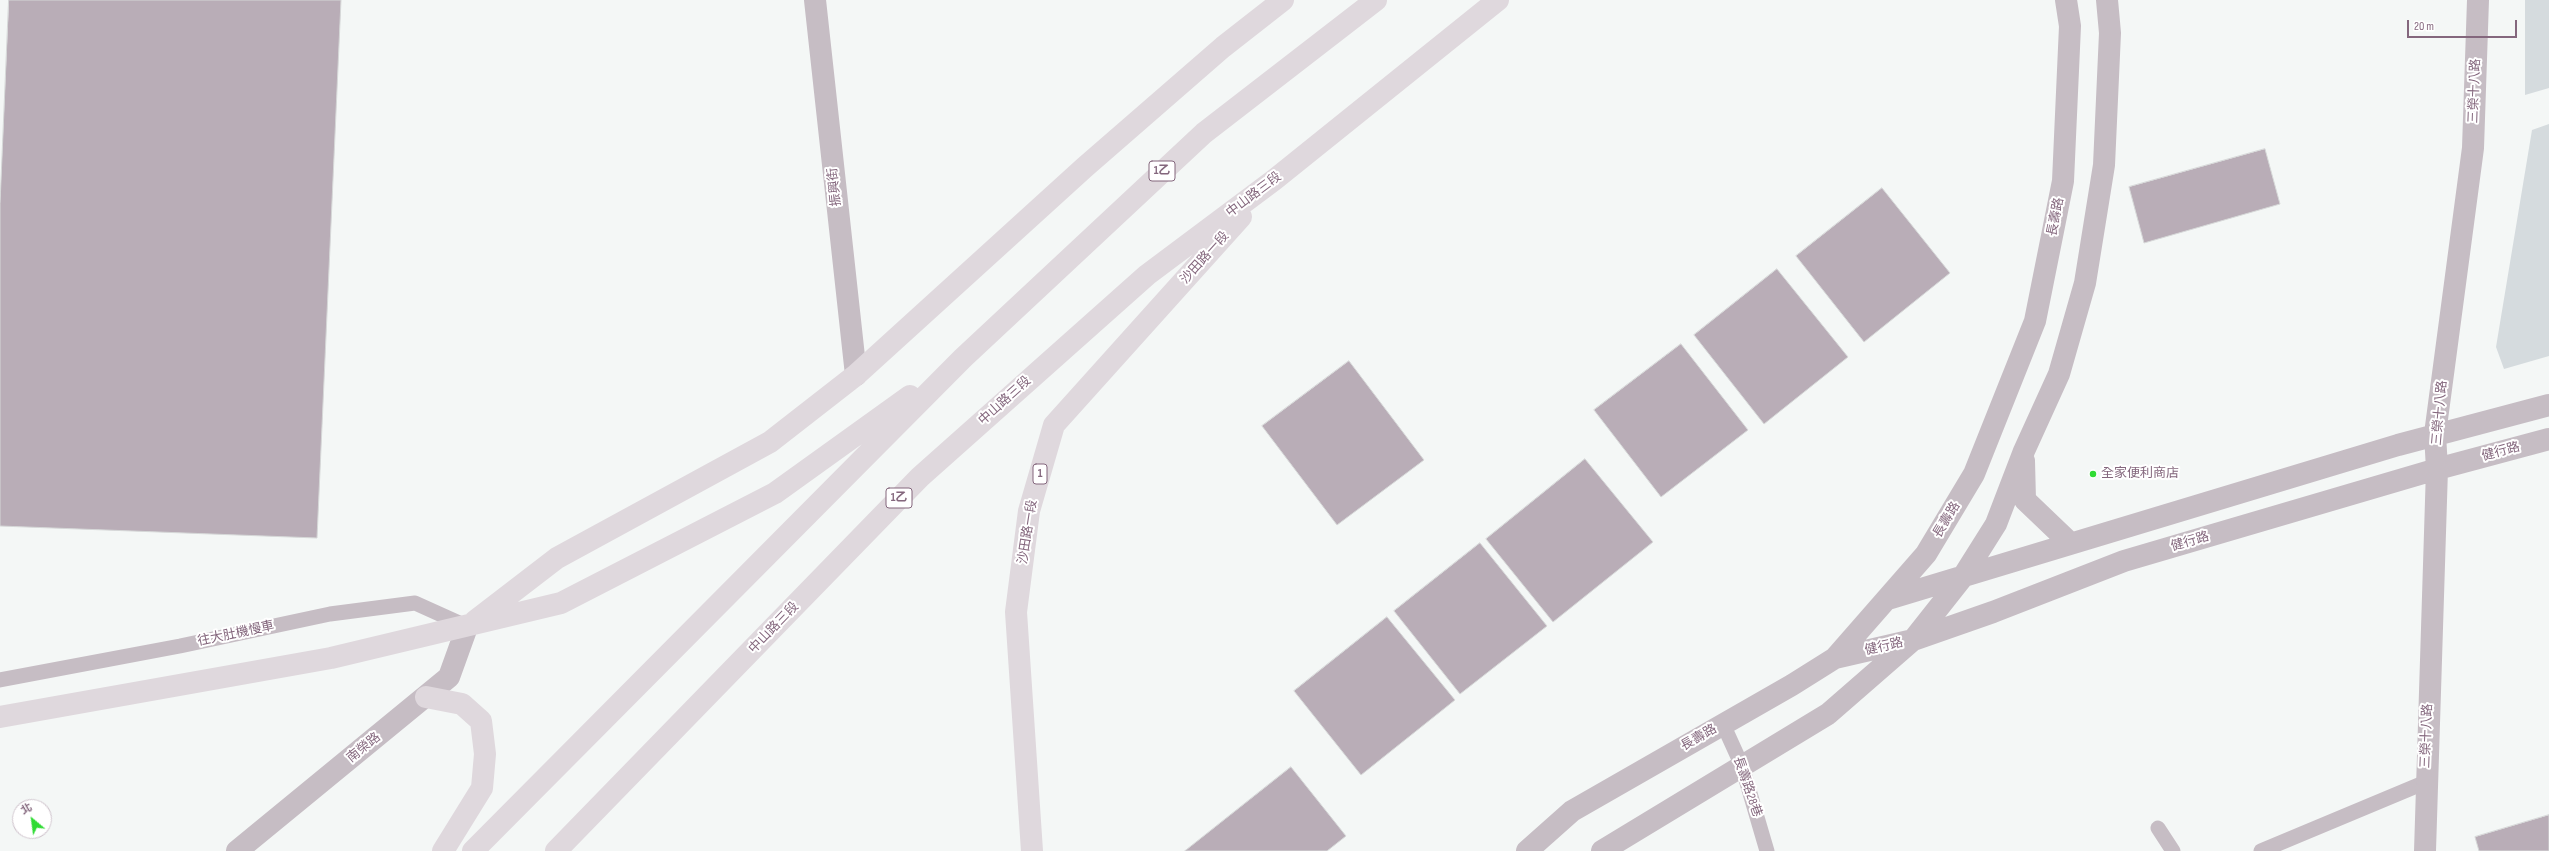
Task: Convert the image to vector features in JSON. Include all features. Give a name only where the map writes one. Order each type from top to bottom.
[{"type":"main road","points":[[467,627],[557,558],[770,442],[856,375],[1091,162],[1223,47],[1283,0]]},
{"type":"main road","name":"1乙","points":[[473,851],[963,358],[1204,132],[1376,0]]},
{"type":"main road","name":"中山路三段","points":[[556,851],[920,477],[1146,275],[1274,180],[1498,0]]},
{"type":"main road","name":"沙田路一段","points":[[1032,851],[1016,612],[1029,511],[1054,425],[1274,180]]},
{"type":"main road","points":[[0,717],[332,658],[467,627],[561,603],[775,493],[963,358]]},
{"type":"main road","points":[[426,697],[462,704],[481,721],[485,754],[482,788],[443,851]]},
{"type":"street","name":"振興街","points":[[814,0],[856,375]]},
{"type":"street","name":"長壽路","points":[[1527,851],[1572,811],[1835,658],[1926,554],[1974,474],[2035,321],[2063,181],[2070,26],[2066,0]]},
{"type":"street","points":[[1602,851],[1828,714],[1913,640],[1962,578],[1996,524],[2024,451],[2059,374],[2085,283],[2104,165],[2110,32],[2106,0]]},
{"type":"street","name":"三榮十八路","points":[[2424,851],[2437,469],[2435,434],[2473,148],[2478,0]]},
{"type":"street","points":[[1888,598],[1962,578],[2070,543],[2435,434],[2549,405]]},
{"type":"street","name":"健行路","points":[[1835,658],[1913,640],[1993,612],[2124,561],[2437,469],[2549,439]]},
{"type":"street","points":[[2024,451],[2025,500],[2070,543]]},
{"type":"street","name":"南榮路","points":[[237,851],[449,677],[467,627]]},
{"type":"lane","name":"往大肚機慢車","points":[[0,680],[180,646],[330,614],[415,603],[467,627]]},
{"type":"lane","name":"長壽路28巷","points":[[1723,724],[1742,766],[1767,851]]},
{"type":"lane","points":[[2261,851],[2426,782]]},
{"type":"lane","points":[[2158,828],[2173,851]]},
{"type":"shaded area","points":[[2525,0],[2549,0],[2549,88],[2525,95]]},
{"type":"shaded area","points":[[2549,124],[2549,356],[2504,369],[2496,347],[2532,130]]},
{"type":"building","points":[[9,0],[341,0],[317,538],[0,526],[0,204]]},
{"type":"building","points":[[2265,149],[2280,204],[2144,243],[2129,187]]},
{"type":"building","points":[[1882,188],[1950,273],[1864,342],[1796,256]]},
{"type":"building","points":[[1777,269],[1848,357],[1764,424],[1694,335]]},
{"type":"building","points":[[1681,344],[1748,430],[1661,497],[1594,410]]},
{"type":"building","points":[[1349,361],[1424,460],[1337,525],[1262,426]]},
{"type":"building","points":[[1585,459],[1653,542],[1553,622],[1486,539]]},
{"type":"building","points":[[1480,543],[1547,626],[1460,694],[1394,611]]},
{"type":"building","points":[[1387,617],[1455,700],[1361,775],[1294,691]]},
{"type":"building","points":[[1291,767],[1346,836],[1327,851],[1185,851]]},
{"type":"building","points":[[2549,815],[2549,851],[2479,851],[2475,837]]},
{"type":"place","name":"全家便利商店","points":[[2093,474]]}]
